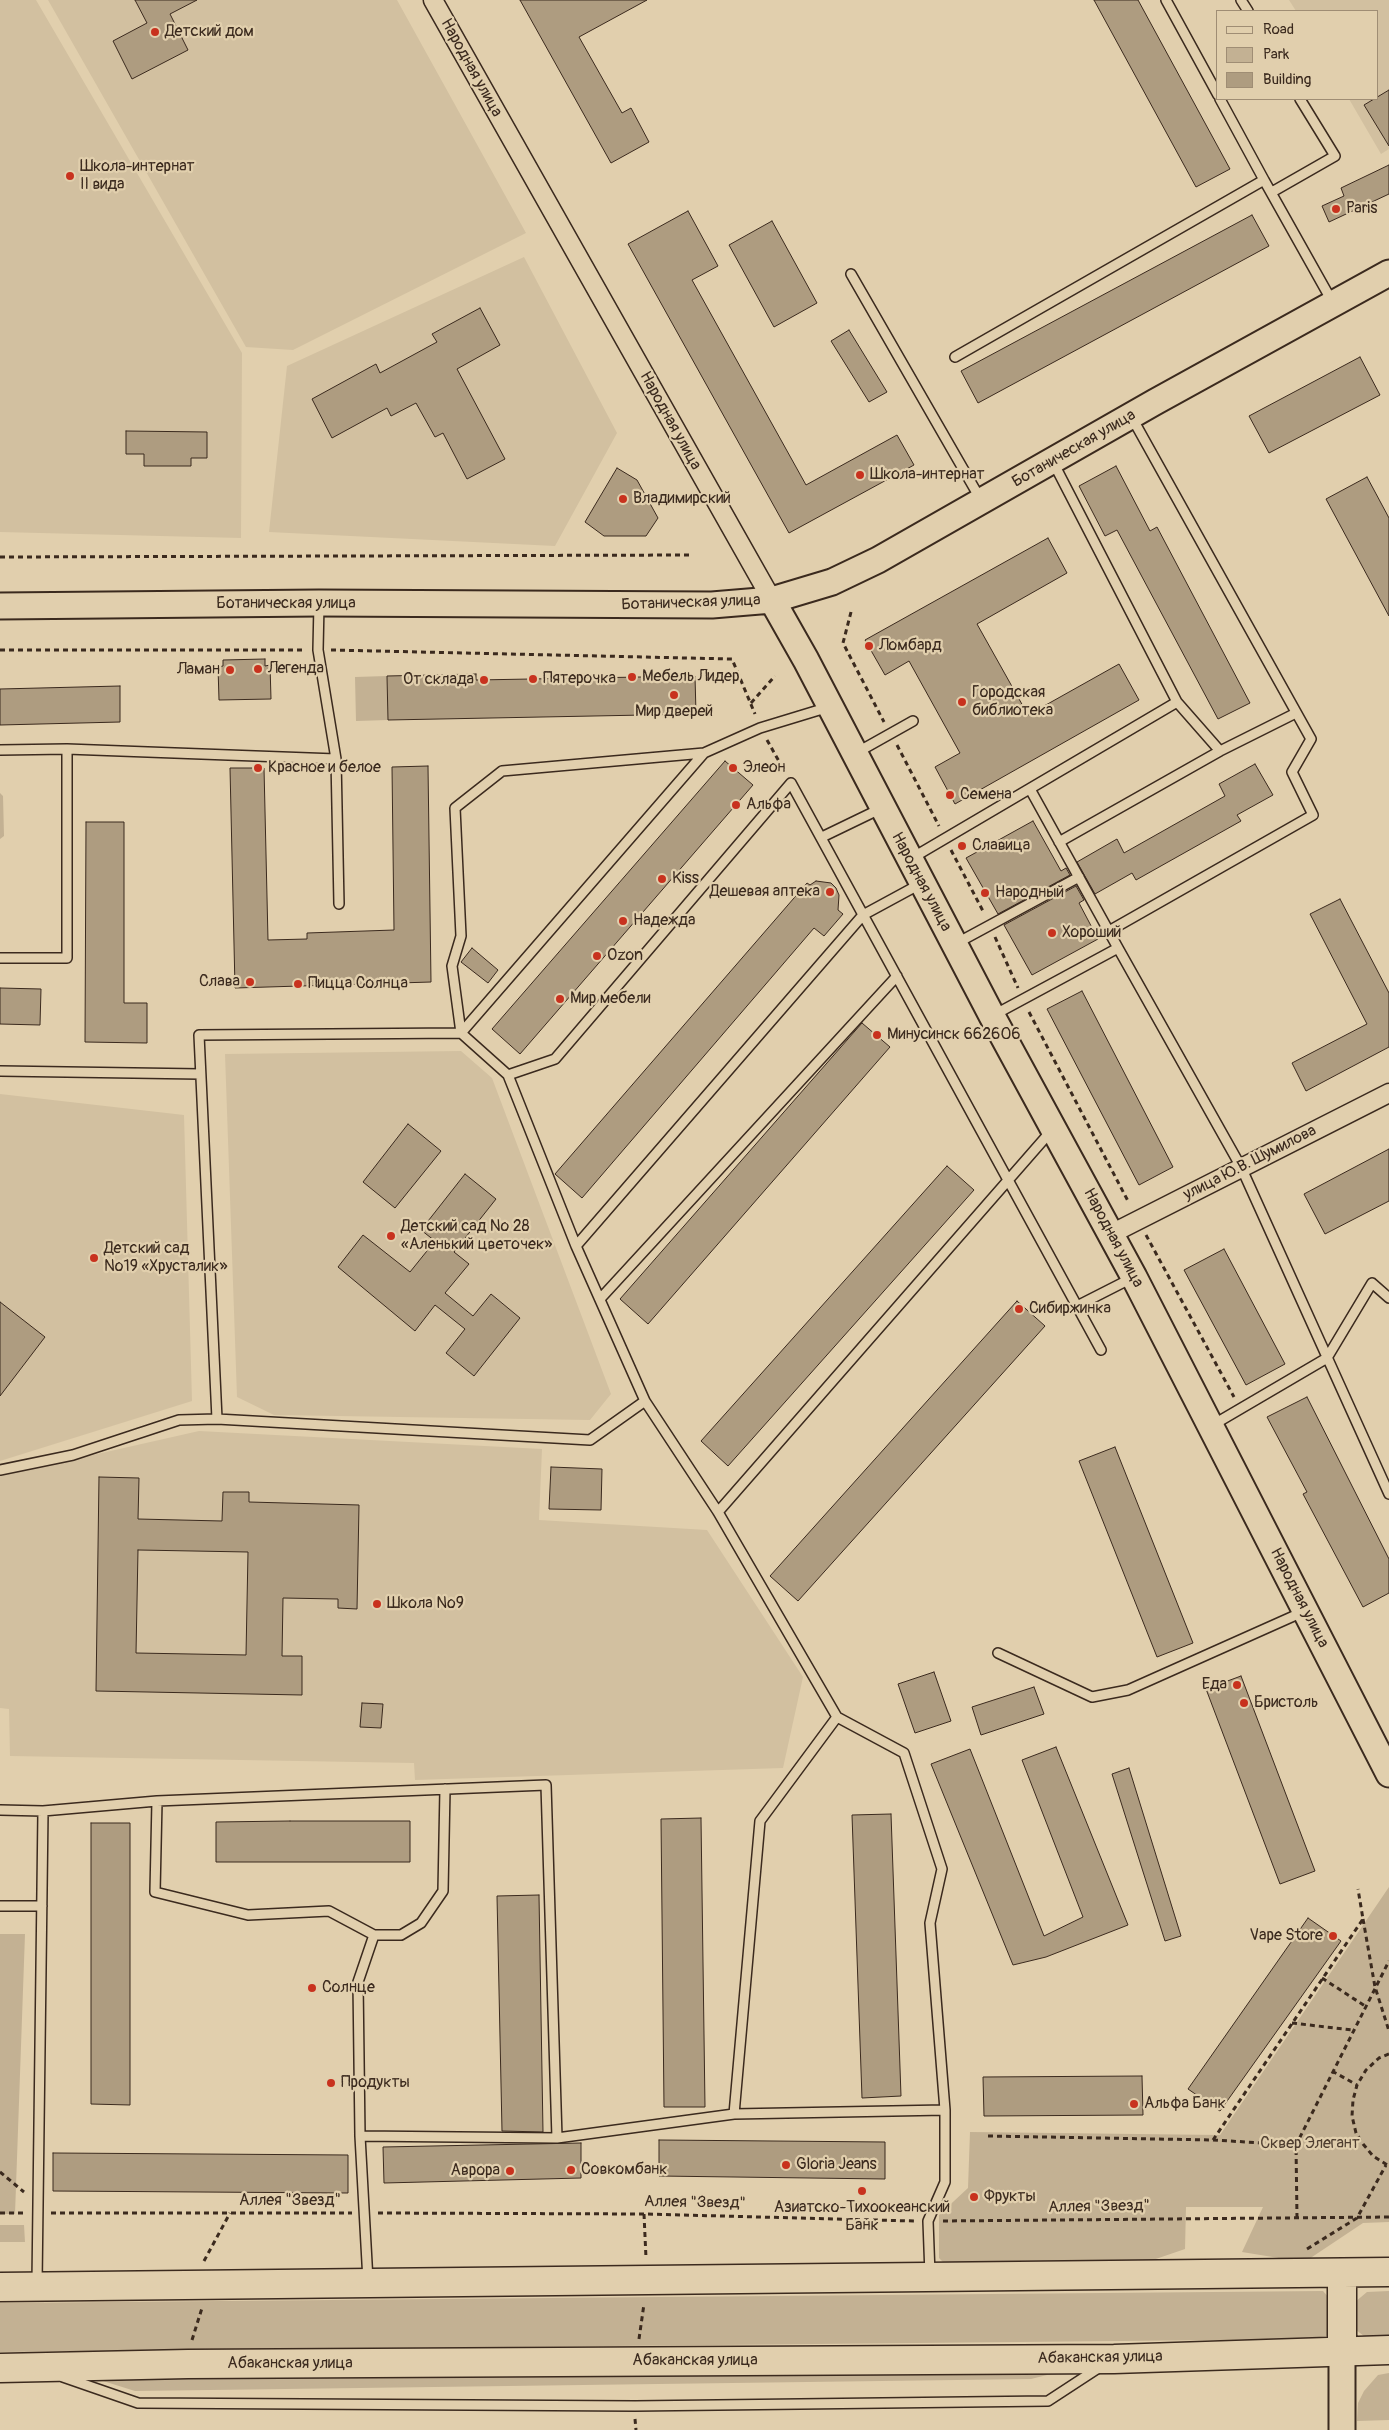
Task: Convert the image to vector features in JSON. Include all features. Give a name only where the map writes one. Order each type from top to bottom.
[{"type":"main road","points":[[0,2287],[1389,2272]]},
{"type":"main road","points":[[1342,2273],[1342,2351]]},
{"type":"main road","name":"Абаканская улица","points":[[0,2368],[188,2364],[1114,2359],[1389,2350]]},
{"type":"street","name":"Народная улица","points":[[433,0],[806,660],[828,706],[992,1016],[1134,1277],[1389,1774]]},
{"type":"street","name":"Ботаническая улица","points":[[0,606],[319,603],[712,605],[772,600],[832,582],[863,568],[1389,273]]},
{"type":"street","name":"улица Ю.В. Шумилова","points":[[1111,1234],[1389,1093]]},
{"type":"street","points":[[1342,2351],[1342,2430]]},
{"type":"lane","points":[[1166,0],[1216,91]]},
{"type":"lane","points":[[1221,100],[1333,303]]},
{"type":"lane","points":[[1272,192],[1335,156],[1301,100]]},
{"type":"lane","points":[[955,357],[1264,180]]},
{"type":"lane","points":[[851,274],[982,502]]},
{"type":"lane","points":[[1109,931],[1313,815],[1292,772],[1310,739],[1131,416]]},
{"type":"lane","points":[[1052,461],[1177,702],[1220,751]]},
{"type":"lane","points":[[319,603],[318,650],[336,759],[339,904]]},
{"type":"lane","points":[[910,860],[1177,702]]},
{"type":"lane","points":[[828,706],[760,728],[704,753],[502,772],[456,808],[461,936],[452,966],[462,1033],[508,1074],[576,1246],[645,1401],[718,1512],[838,1717],[904,1752],[942,1869],[930,1923],[945,2110],[945,2182],[928,2221],[930,2278]]},
{"type":"lane","points":[[1059,842],[1220,751],[1296,713]]},
{"type":"lane","points":[[854,754],[913,721]]},
{"type":"lane","points":[[0,750],[67,749],[336,759]]},
{"type":"lane","points":[[0,958],[67,958],[67,749]]},
{"type":"lane","points":[[217,1419],[199,1035],[462,1033],[704,753]]},
{"type":"lane","points":[[508,1074],[555,1059],[791,783],[1101,1350]]},
{"type":"lane","points":[[1030,789],[1241,1167],[1389,1494]]},
{"type":"lane","points":[[822,837],[882,808]]},
{"type":"lane","points":[[954,944],[1079,877]]},
{"type":"lane","points":[[576,1246],[863,916],[922,883]]},
{"type":"lane","points":[[992,1016],[1118,948]]},
{"type":"lane","points":[[600,1300],[897,976]]},
{"type":"lane","points":[[0,1071],[200,1074]]},
{"type":"lane","points":[[718,1512],[1054,1128]]},
{"type":"lane","points":[[1077,1306],[1134,1277]]},
{"type":"lane","points":[[1211,1426],[1326,1358],[1372,1283],[1389,1298]]},
{"type":"lane","points":[[0,1470],[73,1455],[179,1420],[217,1419],[590,1440],[645,1401]]},
{"type":"lane","points":[[998,1653],[1092,1697],[1128,1690],[1305,1611]]},
{"type":"lane","points":[[734,2114],[760,1821],[838,1717]]},
{"type":"lane","points":[[0,1810],[43,1810],[157,1801],[546,1785],[557,2138]]},
{"type":"lane","points":[[157,1801],[155,1892],[248,1915],[329,1911],[374,1935],[401,1935],[421,1923],[444,1891],[445,1789]]},
{"type":"lane","points":[[37,2286],[43,1810]]},
{"type":"lane","points":[[0,1906],[42,1906]]},
{"type":"lane","points":[[368,2284],[360,2136],[358,1982],[374,1935]]},
{"type":"lane","points":[[360,2136],[557,2138],[734,2114],[945,2110]]},
{"type":"lane","points":[[36,2368],[138,2403],[635,2406],[1048,2401],[1114,2359]]},
{"type":"path","points":[[0,557],[692,555]]},
{"type":"path","points":[[0,650],[318,650],[732,659]]},
{"type":"path","points":[[751,703],[775,676]]},
{"type":"path","points":[[1358,1889],[1375,1987],[1389,2031]]},
{"type":"path","points":[[1212,2140],[1363,1919]]},
{"type":"path","points":[[1297,2218],[1296,2145],[1352,2030],[1389,1961]]},
{"type":"path","points":[[1322,1978],[1365,2006]]},
{"type":"path","points":[[1291,2023],[1352,2030]]},
{"type":"path","points":[[1304,2251],[1357,2218],[1387,2166],[1373,2156],[1356,2133],[1352,2116],[1352,2100],[1357,2085],[1366,2070],[1380,2058],[1389,2054]]},
{"type":"path","points":[[1332,2071],[1357,2085]]},
{"type":"path","points":[[988,2136],[1212,2140],[1296,2145]]},
{"type":"path","points":[[0,2172],[38,2208]]},
{"type":"path","name":"Аллея \"Звезд\"","points":[[0,2213],[38,2208],[230,2213],[644,2214],[928,2221],[1389,2217]]},
{"type":"path","points":[[201,2266],[230,2213]]},
{"type":"path","points":[[644,2214],[646,2264]]},
{"type":"path","points":[[638,2342],[644,2300]]},
{"type":"path","points":[[191,2344],[202,2307]]},
{"type":"shaded area","name":"Школа-интернат II вида","points":[[0,0],[36,0],[242,353],[241,538],[0,532]]},
{"type":"shaded area","points":[[48,0],[397,0],[526,233],[293,350],[246,347]]},
{"type":"shaded area","points":[[1289,0],[1389,0],[1389,149],[1381,154],[1350,100],[1379,100],[1379,10],[1295,10]]},
{"type":"shaded area","points":[[524,257],[617,433],[555,546],[269,532],[287,366]]},
{"type":"shaded area","name":"Детский сад № 28 «Аленький цветочек»","points":[[461,1051],[492,1078],[611,1394],[590,1420],[274,1415],[237,1397],[225,1054]]},
{"type":"shaded area","name":"Детский сад №19 «Хрусталик»","points":[[0,1094],[184,1115],[192,1401],[0,1461]]},
{"type":"shaded area","name":"Школа №9","points":[[199,1431],[542,1449],[539,1520],[707,1530],[803,1677],[783,1768],[415,1780],[414,1763],[10,1756],[9,1709],[0,1708],[0,1476]]},
{"type":"green space","points":[[387,676],[388,720],[356,721],[355,677]]},
{"type":"green space","points":[[0,793],[3,796],[4,836],[0,839]]},
{"type":"green space","name":"Сквер Элегант","points":[[1389,1887],[1389,2222],[1363,2223],[1309,2259],[1285,2259],[1242,2252],[1263,2207],[1186,2207],[1185,2249],[1147,2262],[945,2264],[939,2258],[939,2215],[968,2188],[970,2132],[1220,2135]]},
{"type":"green space","points":[[0,1934],[25,1934],[15,2214],[0,2214]]},
{"type":"green space","points":[[0,2225],[24,2225],[25,2242],[0,2242]]},
{"type":"green space","points":[[1323,2291],[1331,2300],[1332,2329],[1324,2339],[0,2352],[0,2303]]},
{"type":"green space","points":[[1389,2291],[1389,2338],[1368,2339],[1356,2330],[1355,2302],[1367,2292]]},
{"type":"green space","points":[[1067,2370],[1031,2379],[135,2391],[87,2376]]},
{"type":"green space","points":[[1389,2373],[1389,2420],[1357,2421],[1358,2403],[1364,2391],[1378,2375]]},
{"type":"building","name":"Детский дом","points":[[135,0],[197,0],[170,14],[188,50],[132,79],[113,41],[147,23]]},
{"type":"building","points":[[520,0],[647,0],[579,37],[622,113],[631,108],[649,142],[611,163]]},
{"type":"building","points":[[1094,0],[1138,0],[1230,169],[1196,187]]},
{"type":"building","points":[[1389,90],[1389,146],[1364,105],[1372,100],[1379,100],[1379,96]]},
{"type":"building","points":[[1389,165],[1389,194],[1329,222],[1322,206],[1344,196],[1341,188]]},
{"type":"building","points":[[688,211],[718,266],[692,280],[806,485],[897,435],[914,465],[789,533],[628,244]]},
{"type":"building","points":[[1252,215],[1269,246],[978,403],[961,371]]},
{"type":"building","points":[[772,221],[817,303],[774,327],[729,245]]},
{"type":"building","points":[[480,308],[500,345],[457,369],[505,459],[467,479],[443,433],[435,437],[416,403],[391,416],[387,408],[332,438],[312,399],[376,364],[380,373],[437,342],[432,334]]},
{"type":"building","points":[[849,330],[887,392],[869,402],[831,341]]},
{"type":"building","points":[[1360,357],[1380,395],[1269,453],[1249,416]]},
{"type":"building","points":[[126,431],[207,432],[207,458],[191,458],[191,466],[144,466],[144,454],[126,454]]},
{"type":"building","points":[[1116,466],[1150,531],[1157,527],[1250,703],[1218,719],[1117,530],[1105,536],[1079,486]]},
{"type":"building","name":"Владимирский","points":[[617,468],[637,480],[658,518],[646,536],[604,536],[585,522]]},
{"type":"building","points":[[1367,477],[1389,518],[1389,616],[1326,499]]},
{"type":"building","points":[[1048,538],[1067,573],[977,624],[1028,715],[1119,664],[1139,700],[955,804],[935,767],[960,753],[909,661],[885,675],[865,640]]},
{"type":"building","points":[[265,659],[265,666],[270,665],[271,699],[219,700],[218,667],[223,666],[223,660]]},
{"type":"building","points":[[476,674],[476,680],[695,676],[696,714],[388,720],[387,676]]},
{"type":"building","points":[[120,686],[120,722],[0,725],[0,689]]},
{"type":"building","points":[[725,761],[753,785],[520,1054],[492,1029]]},
{"type":"building","points":[[1255,764],[1273,795],[1237,815],[1241,821],[1136,880],[1132,873],[1095,894],[1077,862],[1117,839],[1124,853],[1225,796],[1219,784]]},
{"type":"building","points":[[428,766],[431,982],[235,988],[230,768],[264,768],[268,940],[307,939],[307,933],[394,930],[392,767]]},
{"type":"building","points":[[1033,821],[1061,871],[1066,868],[1070,875],[998,914],[966,858]]},
{"type":"building","points":[[86,822],[124,822],[124,1003],[147,1003],[147,1043],[85,1042]]},
{"type":"building","points":[[816,881],[831,883],[836,888],[839,895],[838,910],[843,914],[824,936],[814,928],[582,1198],[555,1174],[807,883],[810,885]]},
{"type":"building","name":"Хороший","points":[[1076,886],[1084,900],[1079,903],[1098,939],[1032,975],[1004,925]]},
{"type":"building","points":[[1340,899],[1389,993],[1389,1047],[1306,1091],[1292,1063],[1367,1024],[1310,914]]},
{"type":"building","points":[[472,948],[498,970],[488,983],[461,962]]},
{"type":"building","points":[[0,988],[41,989],[40,1025],[0,1024]]},
{"type":"building","points":[[1082,991],[1173,1167],[1139,1185],[1047,1009]]},
{"type":"building","points":[[862,1023],[890,1047],[648,1324],[620,1299]]},
{"type":"building","points":[[408,1124],[441,1151],[395,1208],[363,1182]]},
{"type":"building","points":[[1389,1149],[1389,1201],[1325,1234],[1304,1194]]},
{"type":"building","points":[[947,1166],[974,1190],[728,1466],[701,1441]]},
{"type":"building","points":[[465,1174],[496,1199],[454,1252],[469,1264],[445,1293],[473,1316],[491,1294],[520,1318],[474,1376],[446,1353],[465,1329],[435,1305],[415,1331],[338,1267],[363,1235],[410,1272],[435,1241],[421,1230]]},
{"type":"building","points":[[1224,1249],[1285,1364],[1246,1385],[1184,1270]]},
{"type":"building","points":[[1017,1301],[1045,1326],[798,1601],[770,1576]]},
{"type":"building","points":[[0,1302],[45,1337],[0,1396]]},
{"type":"building","points":[[1307,1397],[1389,1559],[1389,1593],[1363,1607],[1303,1494],[1307,1492],[1267,1417]]},
{"type":"building","points":[[1115,1447],[1193,1643],[1157,1657],[1079,1461]]},
{"type":"building","points":[[551,1467],[602,1469],[601,1510],[549,1509]]},
{"type":"building","points":[[99,1477],[139,1478],[138,1519],[222,1521],[223,1492],[249,1492],[249,1502],[359,1505],[357,1609],[338,1608],[338,1599],[283,1598],[282,1656],[302,1656],[302,1695],[96,1691]],"holes":[[[138,1550],[248,1552],[246,1655],[136,1653]]]},
{"type":"building","points":[[934,1672],[951,1721],[915,1733],[898,1684]]},
{"type":"building","points":[[1241,1676],[1315,1871],[1280,1884],[1206,1689]]},
{"type":"building","points":[[1034,1687],[1044,1714],[981,1735],[972,1707]]},
{"type":"building","points":[[362,1703],[383,1704],[381,1728],[360,1727]]},
{"type":"building","points":[[1056,1747],[1128,1925],[1046,1957],[1013,1965],[931,1764],[970,1749],[1044,1936],[1083,1917],[1022,1760]]},
{"type":"building","points":[[1129,1768],[1181,1936],[1165,1941],[1112,1774]]},
{"type":"building","points":[[891,1814],[901,2096],[862,2098],[852,1815]]},
{"type":"building","points":[[701,1818],[705,2107],[664,2107],[661,1819]]},
{"type":"building","points":[[410,1821],[410,1862],[216,1862],[216,1822]]},
{"type":"building","points":[[91,1823],[130,1823],[130,2105],[91,2104]]},
{"type":"building","points":[[539,1895],[543,2132],[502,2131],[497,1896]]},
{"type":"building","points":[[1308,1918],[1341,1941],[1220,2111],[1188,2089]]},
{"type":"building","points":[[1142,2076],[1143,2115],[984,2116],[983,2077]]},
{"type":"building","points":[[659,2140],[885,2142],[885,2179],[659,2176]]},
{"type":"building","points":[[581,2143],[581,2178],[384,2183],[383,2147]]},
{"type":"building","points":[[53,2153],[348,2155],[348,2193],[53,2191]]},
{"type":"place","name":"Детский дом","points":[[155,32]]},
{"type":"place","name":"Школа-интернат II вида","points":[[70,176]]},
{"type":"place","name":"Paris","points":[[1336,209]]},
{"type":"place","name":"Школа-интернат","points":[[860,475]]},
{"type":"place","name":"Владимирский","points":[[623,499]]},
{"type":"place","name":"Ломбард","points":[[869,646]]},
{"type":"place","name":"Легенда","points":[[258,669]]},
{"type":"place","name":"Ламан","points":[[230,670]]},
{"type":"place","name":"Мебель Лидер","points":[[632,677]]},
{"type":"place","name":"Пятерочка","points":[[533,679]]},
{"type":"place","name":"От склада","points":[[484,680]]},
{"type":"place","name":"Мир дверей","points":[[674,695]]},
{"type":"place","name":"Городская библиотека","points":[[962,702]]},
{"type":"place","name":"Красное и белое","points":[[258,768]]},
{"type":"place","name":"Элеон","points":[[733,768]]},
{"type":"place","name":"Семена","points":[[950,795]]},
{"type":"place","name":"Альфа","points":[[736,805]]},
{"type":"place","name":"Славица","points":[[962,846]]},
{"type":"place","name":"Kiss","points":[[662,879]]},
{"type":"place","name":"Дешевая аптека","points":[[830,892]]},
{"type":"place","name":"Народный","points":[[985,893]]},
{"type":"place","name":"Надежда","points":[[623,921]]},
{"type":"place","name":"Хороший","points":[[1052,933]]},
{"type":"place","name":"Ozon","points":[[597,956]]},
{"type":"place","name":"Слава","points":[[250,982]]},
{"type":"place","name":"Пицца Солнца","points":[[298,984]]},
{"type":"place","name":"Мир мебели","points":[[560,999]]},
{"type":"place","name":"Минусинск 662606","points":[[877,1035]]},
{"type":"place","name":"Детский сад № 28 «Аленький цветочек»","points":[[391,1236]]},
{"type":"place","name":"Детский сад №19 «Хрусталик»","points":[[94,1258]]},
{"type":"place","name":"Сибиржинка","points":[[1019,1309]]},
{"type":"place","name":"Школа №9","points":[[377,1604]]},
{"type":"place","name":"Еда","points":[[1237,1685]]},
{"type":"place","name":"Бристоль","points":[[1244,1703]]},
{"type":"place","name":"Vape Store","points":[[1333,1936]]},
{"type":"place","name":"Солнце","points":[[312,1988]]},
{"type":"place","name":"Продукты","points":[[331,2083]]},
{"type":"place","name":"Альфа Банк","points":[[1134,2104]]},
{"type":"place","name":"Gloria Jeans","points":[[786,2165]]},
{"type":"place","name":"Совкомбанк","points":[[571,2170]]},
{"type":"place","name":"Аврора","points":[[510,2171]]},
{"type":"place","name":"Азиатско-Тихоокеанский Банк","points":[[862,2191]]},
{"type":"place","name":"Фрукты","points":[[974,2197]]}]
